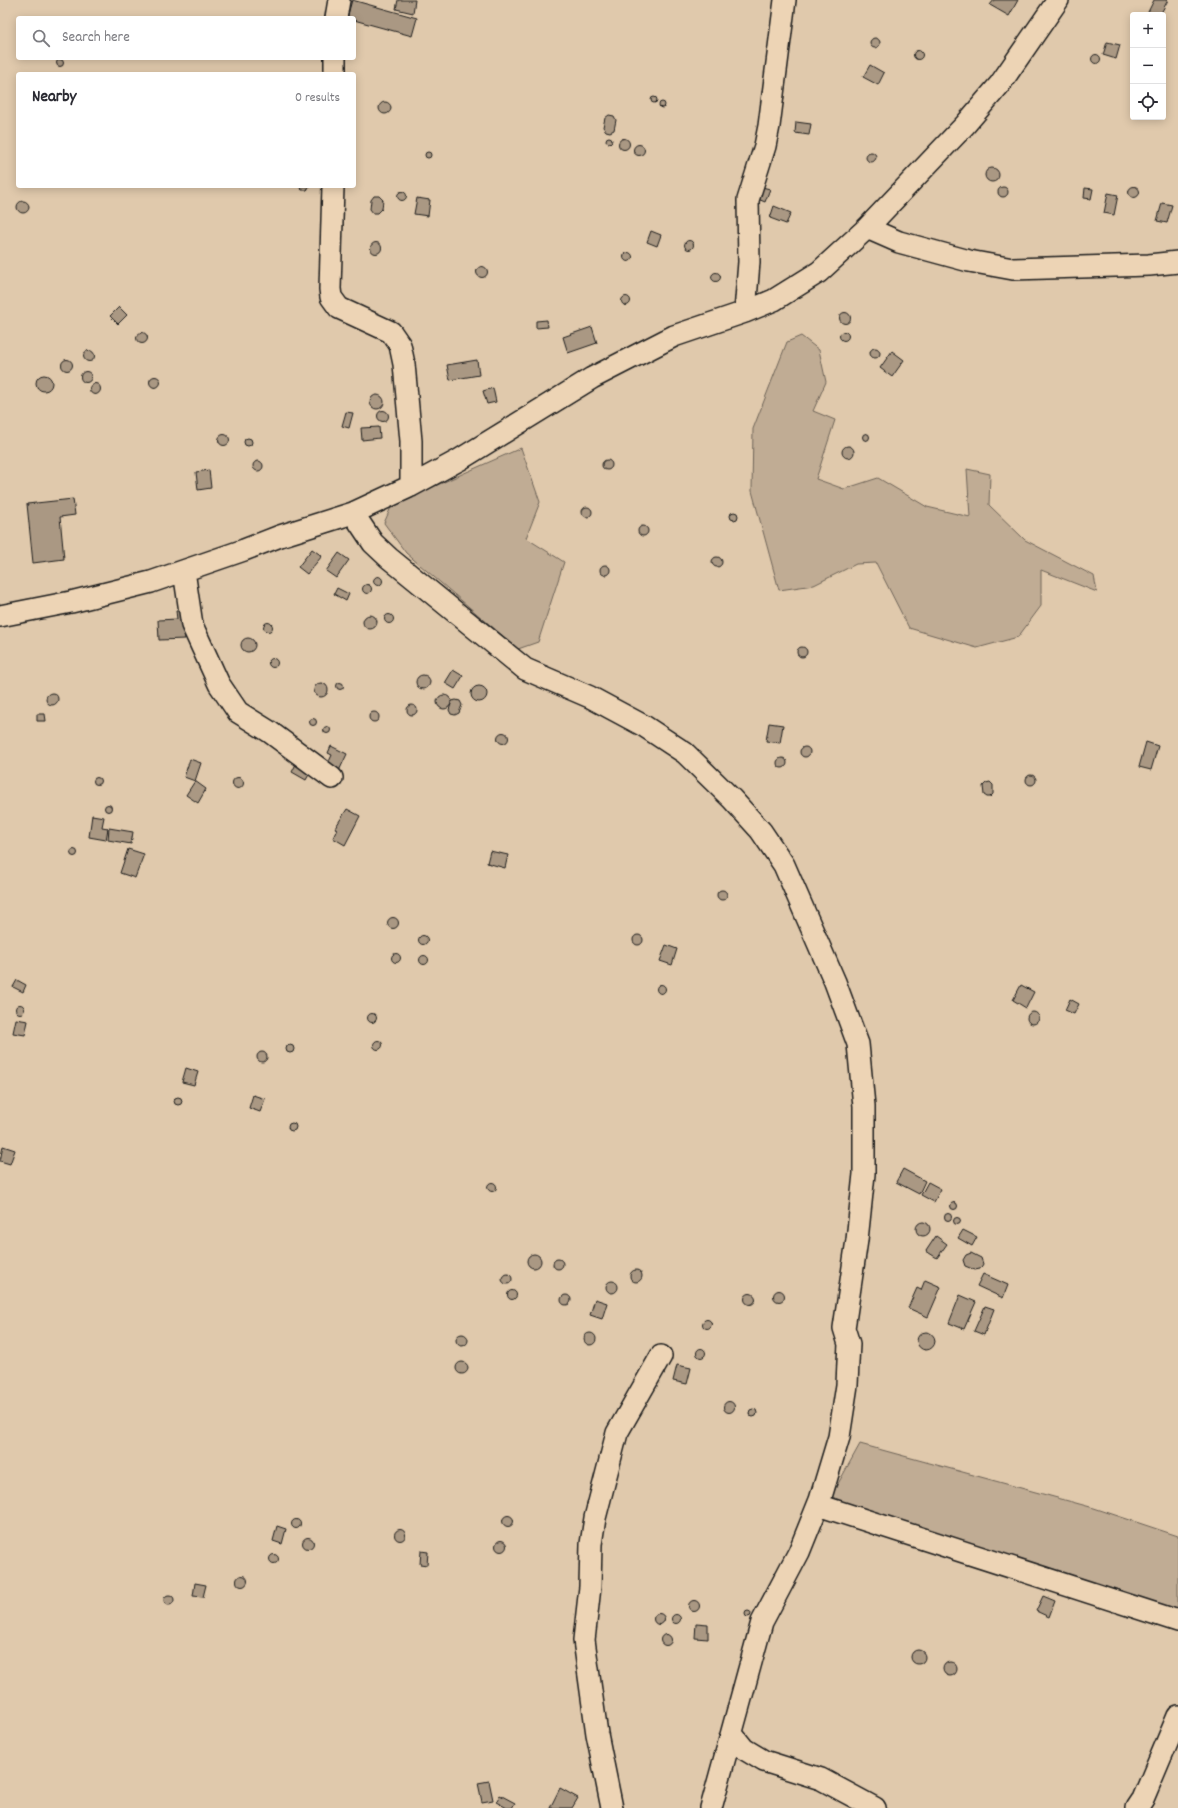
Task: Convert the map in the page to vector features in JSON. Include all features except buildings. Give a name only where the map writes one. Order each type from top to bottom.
[{"type":"street","points":[[336,16],[339,0]]},
{"type":"street","points":[[745,312],[749,262],[747,213],[748,200],[765,146],[769,126],[785,0]]},
{"type":"street","points":[[0,616],[91,597],[151,582],[280,536],[353,513],[411,486],[459,460],[592,378],[674,336],[745,312],[774,300],[819,272],[867,228],[965,125],[995,90],[1058,0]]},
{"type":"street","points":[[335,60],[335,72]]},
{"type":"street","points":[[333,188],[331,297],[339,308],[391,332],[400,345],[404,364],[411,441],[411,486]]},
{"type":"street","points":[[867,228],[899,242],[969,261],[1014,269],[1148,265],[1178,262]]},
{"type":"street","points":[[353,513],[373,543],[389,558],[524,669],[590,697],[644,726],[685,753],[732,799],[762,831],[784,865],[804,914],[835,982],[858,1044],[864,1106],[864,1174],[857,1240],[844,1328],[849,1344],[847,1385],[839,1437],[818,1505],[799,1552],[762,1622],[711,1808]]},
{"type":"street","points":[[184,571],[192,625],[219,684],[238,712],[270,732],[332,778]]},
{"type":"street","points":[[612,1808],[597,1734],[584,1640],[590,1587],[591,1544],[595,1518],[617,1433],[661,1356]]},
{"type":"street","points":[[818,1505],[1178,1621]]},
{"type":"street","points":[[1137,1808],[1143,1799],[1178,1716]]},
{"type":"street","points":[[732,1734],[744,1749],[764,1761],[821,1779],[875,1808]]},
{"type":"shaded area","points":[[801,336],[819,350],[826,382],[813,411],[835,420],[816,479],[844,489],[878,478],[927,507],[970,517],[967,469],[990,474],[989,505],[1025,540],[1094,576],[1097,592],[1041,570],[1041,606],[1018,637],[977,648],[909,628],[876,563],[856,564],[814,585],[779,590],[752,491],[753,429],[787,342]]},
{"type":"shaded area","points":[[521,448],[540,502],[526,538],[564,562],[538,642],[518,649],[406,553],[384,523],[392,505]]},
{"type":"shaded area","points":[[860,1444],[1094,1508],[1178,1536],[1178,1615],[829,1500]]}]
